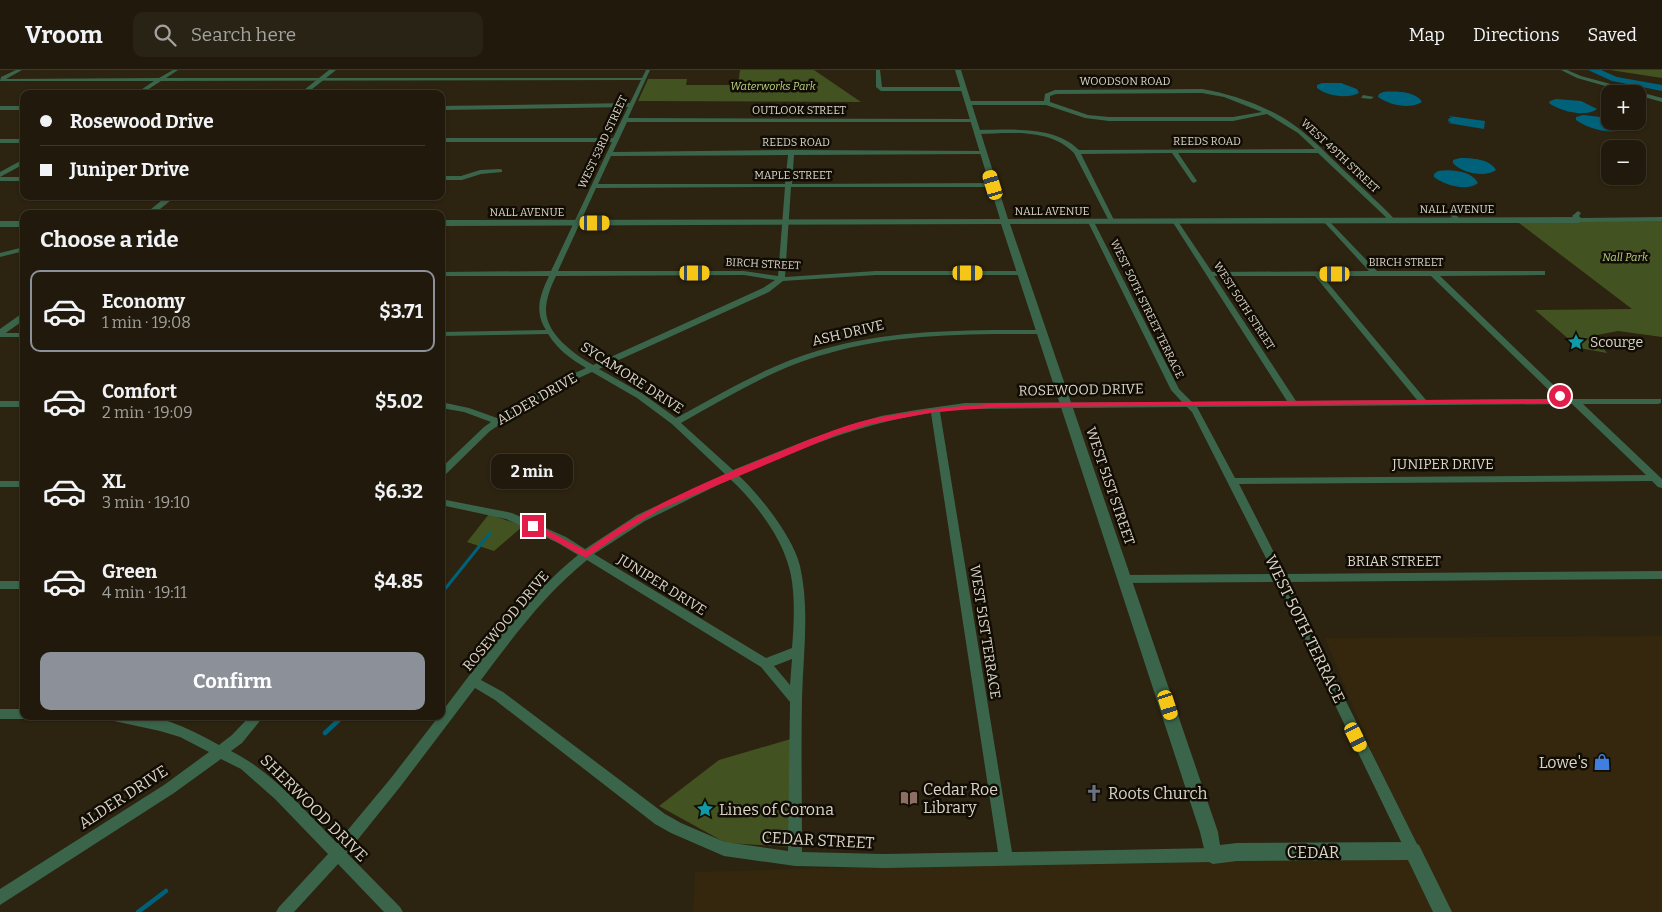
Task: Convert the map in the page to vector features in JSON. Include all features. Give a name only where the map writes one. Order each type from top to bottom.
[{"type":"street","points":[[0,80],[20,70]]},
{"type":"street","points":[[143,90],[176,70]]},
{"type":"street","points":[[307,90],[333,70]]},
{"type":"street","name":"WEST 53RD STREET","points":[[576,223],[648,70]]},
{"type":"street","points":[[878,70],[879,87],[881,89],[964,89]]},
{"type":"street","name":"WEST 51ST STREET","points":[[958,70],[993,185],[1209,832],[1212,855]]},
{"type":"street","points":[[1563,70],[1571,74],[1662,100]]},
{"type":"street","points":[[1565,78],[1571,74]]},
{"type":"street","points":[[0,80],[644,79]]},
{"type":"street","name":"WOODSON ROAD","points":[[1047,103],[1047,95],[1055,92],[1212,91]]},
{"type":"street","name":"WEST 49TH STREET","points":[[1212,91],[1266,113],[1296,128],[1393,221]]},
{"type":"street","points":[[1363,97],[1371,98]]},
{"type":"street","points":[[968,103],[1047,103],[1087,117],[1109,120],[1232,119],[1266,113]]},
{"type":"street","points":[[445,108],[632,105]]},
{"type":"street","points":[[0,108],[20,108]]},
{"type":"street","name":"OUTLOOK STREET","points":[[625,120],[974,120]]},
{"type":"street","points":[[978,132],[1025,132],[1046,135],[1067,142],[1077,152]]},
{"type":"street","points":[[445,140],[615,140]]},
{"type":"street","points":[[0,141],[20,141]]},
{"type":"street","name":"REEDS ROAD","points":[[1077,152],[1321,151]]},
{"type":"street","points":[[781,279],[791,152]]},
{"type":"street","name":"REEDS ROAD","points":[[608,154],[983,152]]},
{"type":"street","name":"WEST 50TH STREET TERRACE","points":[[1077,152],[1112,222]]},
{"type":"street","points":[[1173,152],[1194,181]]},
{"type":"street","points":[[0,175],[20,163]]},
{"type":"street","points":[[445,178],[462,178],[480,172],[500,171]]},
{"type":"street","points":[[0,179],[20,179]]},
{"type":"street","name":"MAPLE STREET","points":[[593,186],[993,185]]},
{"type":"street","points":[[154,210],[167,200]]},
{"type":"street","name":"NALL AVENUE","points":[[445,223],[1393,221],[1455,217],[1578,216],[1662,219]]},
{"type":"street","points":[[1326,221],[1375,274]]},
{"type":"street","name":"WEST 50TH STREET TERRACE","points":[[1091,222],[1175,390],[1188,403]]},
{"type":"street","name":"WEST 50TH STREET","points":[[1175,222],[1293,403]]},
{"type":"street","name":"SYCAMORE DRIVE","points":[[576,223],[543,299],[545,322],[550,332],[564,349],[640,396],[675,422],[732,474],[749,491],[777,528],[794,565],[800,611],[796,700],[795,859]]},
{"type":"street","points":[[0,224],[20,224]]},
{"type":"street","points":[[0,255],[20,250]]},
{"type":"street","name":"BIRCH STREET","points":[[445,274],[744,274],[781,279],[876,273],[1023,273]]},
{"type":"street","name":"BIRCH STREET","points":[[1210,274],[1542,273]]},
{"type":"street","points":[[1317,274],[1423,402]]},
{"type":"street","points":[[1434,274],[1659,481]]},
{"type":"street","name":"ALDER DRIVE","points":[[445,470],[497,421],[549,388],[766,290],[781,279]]},
{"type":"street","points":[[0,334],[20,318]]},
{"type":"street","points":[[445,334],[550,332]]},
{"type":"street","name":"ASH DRIVE","points":[[675,422],[791,363],[846,345],[884,337],[922,334],[1042,332]]},
{"type":"street","points":[[0,334],[20,335]]},
{"type":"street","name":"ROSEWOOD DRIVE","points":[[445,718],[548,589],[586,555],[617,532],[658,507],[732,474],[833,433],[878,420],[935,410],[1002,405],[1658,401]]},
{"type":"street","name":"WEST 50TH TERRACE","points":[[1188,403],[1199,417],[1309,632],[1314,649],[1443,912]]},
{"type":"street","points":[[0,404],[20,404]]},
{"type":"street","points":[[445,406],[466,410],[497,421]]},
{"type":"street","name":"WEST 51ST TERRACE","points":[[935,410],[1006,859]]},
{"type":"street","name":"JUNIPER DRIVE","points":[[1232,480],[1659,481]]},
{"type":"street","points":[[0,484],[20,484]]},
{"type":"street","name":"JUNIPER DRIVE","points":[[445,503],[508,516],[546,532],[765,664],[796,700]]},
{"type":"street","name":"BRIAR STREET","points":[[1126,579],[1280,576],[1662,575]]},
{"type":"street","points":[[0,585],[20,585]]},
{"type":"street","points":[[765,664],[798,651]]},
{"type":"street","name":"CEDAR STREET","points":[[473,681],[499,696],[612,783],[676,828],[724,848],[795,859],[893,861],[1212,855]]},
{"type":"street","points":[[0,714],[20,714]]},
{"type":"street","name":"SHERWOOD DRIVE","points":[[130,720],[184,733],[246,765],[280,795],[395,912]]},
{"type":"street","name":"ALDER DRIVE","points":[[0,898],[170,789],[248,729],[255,720]]},
{"type":"street","name":"ROSEWOOD DRIVE","points":[[284,912],[324,871],[378,806],[443,720]]},
{"type":"street","name":"CEDAR","points":[[1212,855],[1237,852],[1413,851]]},
{"type":"shaded area","points":[[1662,636],[1662,912],[693,912],[695,872],[1412,851],[1325,638]]},
{"type":"green space","name":"Waterworks Park","points":[[740,70],[814,70],[861,102],[638,101],[648,79],[687,79],[686,85],[738,85]]},
{"type":"green space","points":[[1610,70],[1662,70],[1662,78]]},
{"type":"green space","name":"Nall Park","points":[[1515,220],[1662,220],[1662,337],[1618,331],[1592,336],[1607,353],[1579,348],[1535,310],[1632,309]]},
{"type":"green space","points":[[489,514],[523,526],[494,551],[467,542]]},
{"type":"green space","points":[[794,738],[792,847],[726,843],[659,806],[719,760]]},
{"type":"water","points":[[1322,83],[1341,83],[1357,89],[1359,93],[1349,96],[1332,95],[1317,88],[1317,85]]},
{"type":"water","points":[[1383,92],[1410,94],[1419,98],[1422,102],[1412,106],[1394,104],[1378,97]]},
{"type":"water","points":[[1556,99],[1581,101],[1597,109],[1586,113],[1566,111],[1549,103]]},
{"type":"water","points":[[1583,115],[1601,117],[1601,130],[1620,130],[1608,131],[1600,130],[1586,126],[1576,120],[1576,117]]},
{"type":"water","points":[[1449,116],[1485,121],[1484,129],[1448,123],[1451,122],[1448,121],[1449,118],[1452,118]]},
{"type":"water","points":[[1460,158],[1485,161],[1490,163],[1496,170],[1486,174],[1467,172],[1453,163],[1453,160]]},
{"type":"water","points":[[1449,170],[1466,173],[1478,183],[1468,187],[1449,185],[1434,177],[1434,174],[1438,171]]},
{"type":"waterway","points":[[1593,70],[1615,79],[1662,88]]},
{"type":"waterway","points":[[445,589],[490,533]]},
{"type":"waterway","points":[[325,733],[339,720]]},
{"type":"waterway","points":[[138,912],[166,891]]},
{"type":"place","name":"Scourge","points":[[1576,342]]},
{"type":"place","name":"Lowe's","points":[[1602,762]]},
{"type":"place","name":"Roots Church","points":[[1094,793]]},
{"type":"place","name":"Cedar Roe Library","points":[[909,798]]},
{"type":"place","name":"Lines of Corona","points":[[705,809]]},
{"type":"route","points":[[533,526],[562,540],[586,555],[617,532],[658,507],[811,441],[870,422],[900,415],[965,406],[1565,401],[1560,396]]}]
